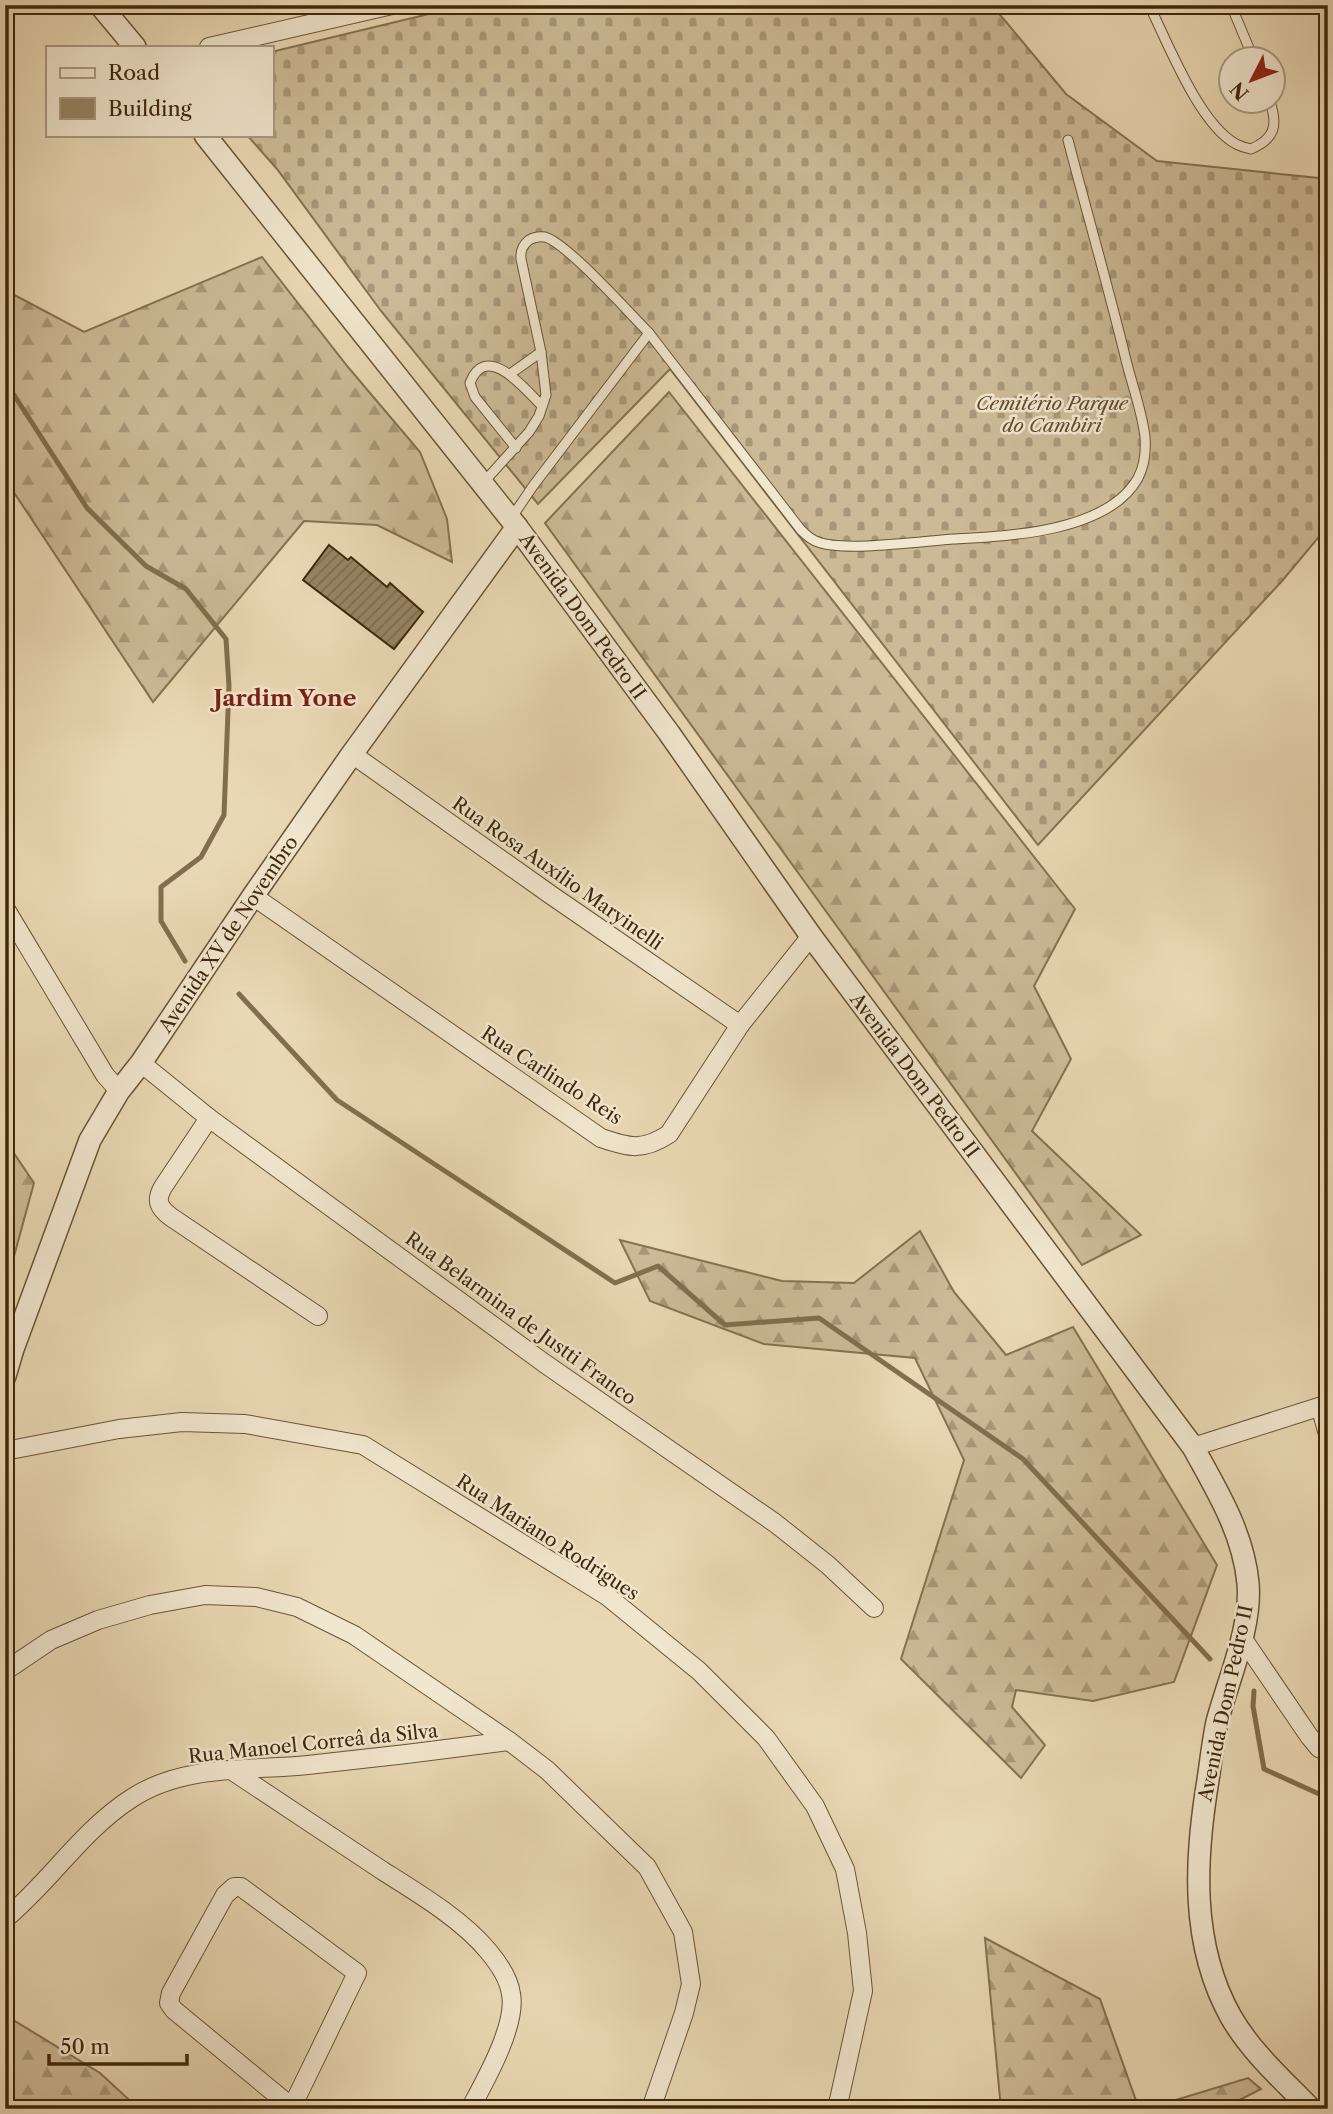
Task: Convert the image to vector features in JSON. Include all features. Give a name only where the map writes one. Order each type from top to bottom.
[{"type":"street","points":[[100,5],[134,46]]},
{"type":"street","points":[[213,46],[392,5]]},
{"type":"street","name":"Avenida Dom Pedro II","points":[[206,136],[535,550],[669,733],[811,936],[1193,1447],[1232,1518],[1243,1552],[1248,1585],[1247,1612],[1217,1724],[1200,1826],[1198,1890],[1201,1932],[1230,2016],[1246,2039],[1311,2109]]},
{"type":"street","name":"Avenida XV de Novembro","points":[[5,1376],[90,1140],[119,1091],[141,1063],[352,754],[498,552],[514,523]]},
{"type":"street","points":[[498,552],[514,549],[535,550]]},
{"type":"street","name":"Rua Rosa Auxílio Maryinelli","points":[[352,754],[740,1025]]},
{"type":"street","name":"Rua Carlindo Reis","points":[[253,896],[601,1138],[625,1146],[653,1145],[669,1133],[740,1025],[811,936]]},
{"type":"street","points":[[5,908],[105,1075],[119,1091]]},
{"type":"street","name":"Rua Belarmina de Justti Franco","points":[[141,1063],[208,1118],[544,1363],[775,1523],[828,1565],[874,1608]]},
{"type":"street","points":[[208,1118],[163,1187],[158,1196],[159,1206],[171,1217],[318,1315]]},
{"type":"street","points":[[1193,1447],[1322,1406]]},
{"type":"street","name":"Rua Mariano Rodrigues","points":[[5,1451],[118,1429],[182,1422],[245,1424],[363,1445],[607,1595],[699,1671],[766,1738],[815,1806],[845,1869],[857,1933],[863,1992],[836,2109]]},
{"type":"street","points":[[5,1671],[51,1640],[98,1620],[150,1605],[205,1595],[256,1597],[297,1607],[354,1636],[509,1741],[547,1770],[647,1867],[683,1931],[691,1984],[684,2013],[651,2109]]},
{"type":"street","points":[[1241,1636],[1309,1736],[1319,1748],[1328,1752]]},
{"type":"street","name":"Rua Manoel Correâ da Silva","points":[[5,1919],[94,1828],[132,1798],[158,1784],[196,1774],[303,1766],[509,1741]]},
{"type":"street","points":[[231,1770],[414,1891],[469,1931],[489,1952],[506,1977],[512,1996],[508,2023],[494,2064],[470,2109]]},
{"type":"street","points":[[234,1887],[241,1887],[357,1973],[293,2108],[174,2010],[169,2003],[171,1993],[225,1895],[234,1887]]},
{"type":"lane","points":[[1149,5],[1201,107],[1216,127],[1235,144],[1251,149],[1263,144],[1271,135],[1275,123],[1273,116]]},
{"type":"lane","points":[[1231,5],[1248,46]]},
{"type":"lane","points":[[483,484],[529,432],[546,395],[541,352],[521,251],[528,241],[543,236],[569,253],[649,332],[801,530],[815,541],[826,545],[849,546],[985,537],[1041,530],[1089,518],[1121,499],[1138,479],[1145,462],[1144,436],[1068,140]]},
{"type":"lane","points":[[514,523],[533,486],[649,332]]},
{"type":"lane","points":[[510,374],[541,352]]},
{"type":"lane","points":[[516,449],[475,397],[470,383],[477,373],[491,366],[499,367],[510,374],[542,406]]},
{"type":"lane","points":[[1322,1406],[1328,1451]]},
{"type":"green space","name":"Cemitério Parque do Cambiri","points":[[466,5],[992,5],[1066,94],[1157,161],[1328,179],[1328,526],[1282,581],[1038,845],[670,369],[538,504],[381,311],[277,169],[248,136],[273,136],[273,52]]},
{"type":"green space","points":[[262,257],[348,367],[420,452],[447,519],[452,562],[377,525],[304,521],[153,702],[5,479],[5,290],[84,332]]},
{"type":"green space","points":[[669,392],[1075,909],[1034,986],[1071,1059],[1032,1131],[1141,1235],[1082,1265],[545,523]]},
{"type":"green space","points":[[5,1140],[34,1183],[10,1271],[5,1272]]},
{"type":"green space","points":[[920,1231],[954,1292],[1006,1355],[1073,1327],[1217,1565],[1174,1682],[1093,1701],[1016,1690],[1012,1707],[1045,1745],[1021,1778],[901,1659],[964,1460],[915,1358],[764,1344],[650,1301],[620,1240],[782,1281],[854,1283]]},
{"type":"green space","points":[[985,1938],[1100,1999],[1139,2109],[1001,2109]]},
{"type":"green space","points":[[5,2015],[100,2073],[139,2109],[5,2109]]},
{"type":"green space","points":[[1248,2078],[1261,2089],[1222,2109],[1146,2109]]},
{"type":"building","points":[[329,545],[348,560],[351,557],[387,587],[390,583],[423,612],[394,649],[303,580]]},
{"type":"waterway","points":[[5,381],[87,508],[146,566],[186,589],[226,639],[229,686],[224,815],[201,857],[161,887],[161,921],[185,961]]},
{"type":"waterway","points":[[239,994],[337,1100],[615,1283],[658,1266],[725,1325],[819,1318],[1023,1459],[1210,1659]]},
{"type":"waterway","points":[[1254,1691],[1253,1706],[1264,1769],[1328,1798]]},
{"type":"district","name":"Jardim Yone","points":[[285,698]]}]
